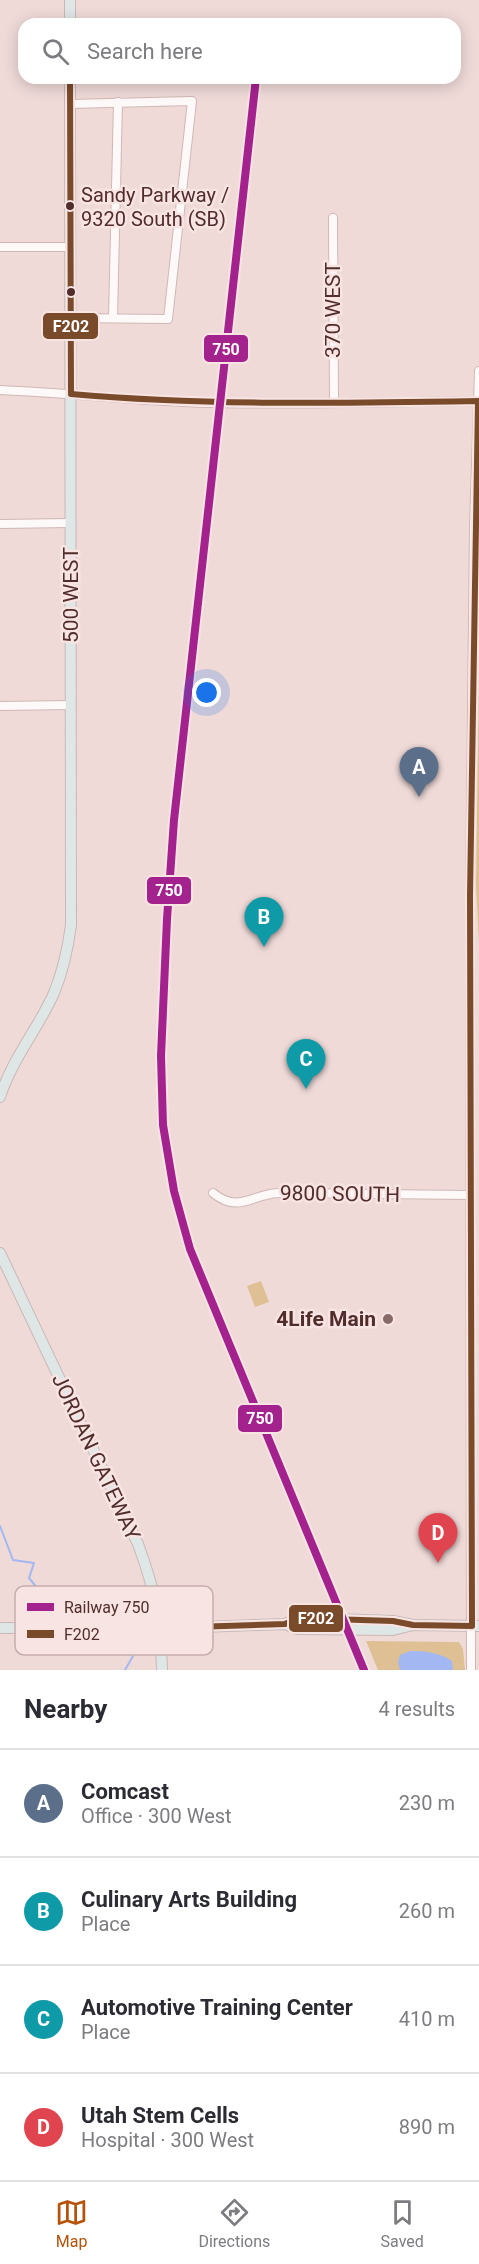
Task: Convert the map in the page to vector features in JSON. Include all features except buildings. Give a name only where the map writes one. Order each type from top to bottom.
[{"type":"main road","points":[[70,0],[70,18]]},
{"type":"main road","name":"500 WEST","points":[[0,1096],[16,1059],[54,993],[68,947],[72,911],[70,84]]},
{"type":"main road","name":"JORDAN GATEWAY","points":[[0,1253],[138,1544],[152,1586]]},
{"type":"main road","points":[[213,1626],[285,1624],[297,1618],[393,1620],[413,1625],[476,1626]]},
{"type":"main road","name":"JORDAN GATEWAY","points":[[162,1655],[162,1670]]},
{"type":"street","points":[[70,104],[192,101],[168,319],[71,318]]},
{"type":"street","points":[[113,318],[118,102]]},
{"type":"street","name":"370 WEST","points":[[333,218],[334,402]]},
{"type":"street","points":[[0,247],[71,247]]},
{"type":"street","points":[[471,1670],[476,1626],[470,895],[479,371]]},
{"type":"street","points":[[0,390],[207,403],[478,401]]},
{"type":"street","points":[[0,524],[70,523]]},
{"type":"street","points":[[0,706],[71,705]]},
{"type":"street","name":"9800 SOUTH","points":[[213,1193],[230,1203],[248,1202],[278,1192],[471,1195]]},
{"type":"shaded area","points":[[479,678],[479,944],[476,884]]},
{"type":"shaded area","points":[[261,1281],[269,1302],[255,1307],[247,1286]]},
{"type":"shaded area","points":[[366,1641],[459,1642],[463,1649],[465,1670],[378,1670]]},
{"type":"water","points":[[410,1651],[442,1656],[452,1661],[453,1670],[400,1670],[398,1662],[400,1655]]},
{"type":"waterway","points":[[0,1526],[13,1560],[34,1563],[29,1578],[36,1586]]},
{"type":"waterway","points":[[125,1670],[133,1656]]},
{"type":"rail line","name":"750","points":[[255,84],[174,820],[161,1056],[163,1125],[174,1191],[190,1249],[364,1670]]},
{"type":"transit line","name":"F202","points":[[70,84],[71,394]]},
{"type":"transit line","name":"F202","points":[[71,394],[224,402],[478,401]]},
{"type":"transit line","name":"F202","points":[[472,1626],[470,895],[478,401]]},
{"type":"transit line","name":"F202","points":[[213,1626],[285,1624],[298,1618],[472,1626]]},
{"type":"place","name":"Sandy Parkway / 9320 South (SB)","points":[[70,206]]},
{"type":"place","name":"Comcast","points":[[419,797]]},
{"type":"place","name":"Culinary Arts Building","points":[[264,947]]},
{"type":"place","name":"Automotive Training Center","points":[[306,1089]]},
{"type":"place","name":"4Life Main","points":[[388,1319]]},
{"type":"place","name":"Utah Stem Cells","points":[[438,1563]]}]
